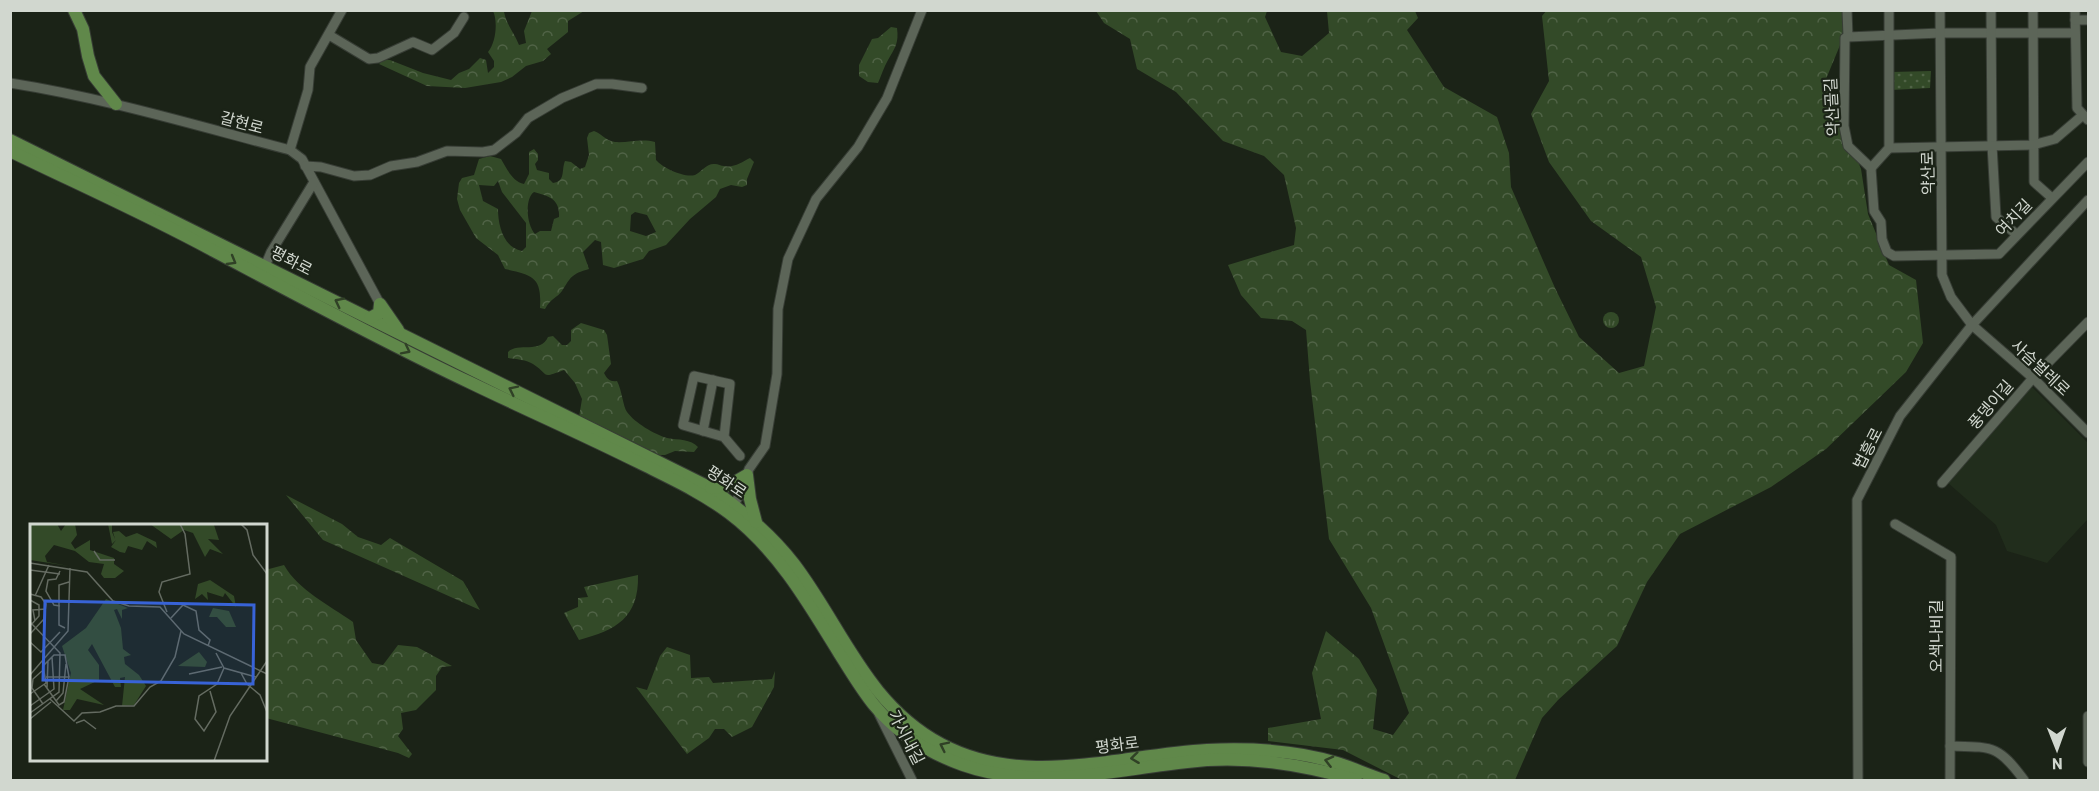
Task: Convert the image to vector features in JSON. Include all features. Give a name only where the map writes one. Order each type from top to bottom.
[{"type":"main road","points":[[74,10],[83,29],[94,76],[116,104]]},
{"type":"main road","name":"평화로","points":[[10,140],[263,271],[468,382],[531,410],[756,523],[794,563],[850,653],[884,698],[912,725],[942,745],[970,757],[1009,766],[1058,768],[1196,751],[1262,750],[1326,760],[1384,780]]},
{"type":"main road","name":"평화로","points":[[10,152],[213,250],[370,318],[711,488],[795,582],[855,679],[875,706],[917,743],[941,756],[965,766],[1014,777],[1067,778],[1187,762],[1234,760],[1294,764],[1356,780]]},
{"type":"main road","points":[[370,318],[379,313],[380,304]]},
{"type":"main road","points":[[380,304],[400,334]]},
{"type":"main road","points":[[711,488],[728,486],[747,475],[756,523]]},
{"type":"street","points":[[342,10],[310,67],[308,90],[290,150],[302,159],[380,304]]},
{"type":"street","points":[[731,509],[747,475],[765,446],[777,374],[778,309],[788,259],[816,199],[858,147],[886,98],[922,10]]},
{"type":"street","name":"약산골길","points":[[1847,10],[1844,126],[1848,146],[1871,168]]},
{"type":"street","points":[[1889,10],[1888,148],[1871,168],[1874,211],[1881,222],[1882,239],[1887,252],[1894,256],[1943,256]]},
{"type":"street","name":"약산로","points":[[1940,10],[1942,275],[1951,297],[1972,325]]},
{"type":"street","points":[[1991,10],[1992,145],[1996,217],[2016,234]]},
{"type":"street","points":[[2033,10],[2034,183],[2052,198]]},
{"type":"street","points":[[1888,148],[2033,145],[2055,139],[2086,117],[2077,108],[2075,15],[2088,20]]},
{"type":"street","points":[[329,35],[369,59],[378,58],[412,42],[432,50],[454,33],[464,17]]},
{"type":"street","points":[[1848,37],[1941,33],[2075,33]]},
{"type":"street","name":"갈현로","points":[[10,83],[116,104],[290,150]]},
{"type":"street","points":[[305,166],[321,167],[354,176],[370,175],[391,166],[417,162],[447,151],[495,150],[516,133],[528,118],[562,98],[596,84],[642,87]]},
{"type":"street","name":"여치길","points":[[1943,256],[1999,254],[2088,162]]},
{"type":"street","points":[[263,271],[314,182]]},
{"type":"street","name":"법흥로","points":[[1858,780],[1857,500],[1900,416],[1972,325],[2088,200]]},
{"type":"street","name":"풍뎅이길","points":[[1942,483],[2032,378],[2088,322]]},
{"type":"street","name":"사슴벌레로","points":[[1972,325],[2032,378],[2088,433]]},
{"type":"street","points":[[724,437],[730,384],[694,376],[682,425],[724,437],[740,456]]},
{"type":"street","points":[[703,431],[713,380]]},
{"type":"street","name":"오색나비길","points":[[1895,524],[1951,557],[1950,780]]},
{"type":"street","name":"가시내길","points":[[875,706],[912,780]]},
{"type":"street","points":[[2088,716],[2088,762]]},
{"type":"street","points":[[1950,746],[1987,747],[2007,758],[2024,780]]},
{"type":"shaded area","points":[[2032,387],[2088,443],[2088,519],[2047,563],[2007,551],[1996,525],[1948,483]]},
{"type":"green space","points":[[1547,10],[1846,11],[1843,38],[1826,79],[1861,169],[1868,214],[1889,265],[1916,280],[1923,343],[1906,372],[1826,449],[1771,487],[1680,534],[1647,582],[1617,646],[1558,700],[1542,718],[1515,780],[1402,780],[1343,750],[1268,741],[1268,728],[1321,719],[1312,673],[1326,631],[1359,659],[1377,690],[1373,729],[1393,735],[1409,713],[1371,608],[1329,539],[1306,330],[1292,321],[1261,318],[1241,295],[1228,265],[1294,245],[1296,228],[1284,175],[1264,156],[1223,141],[1176,92],[1137,69],[1130,39],[1104,23],[1096,11],[1267,11],[1265,17],[1281,52],[1302,56],[1329,33],[1327,11],[1415,11],[1418,18],[1407,30],[1444,87],[1497,117],[1509,153],[1511,187],[1555,288],[1579,337],[1619,373],[1644,366],[1656,307],[1641,257],[1591,221],[1549,162],[1531,114],[1549,81],[1542,16]]},
{"type":"green space","points":[[493,11],[506,11],[504,12],[507,21],[519,45],[526,43],[524,31],[532,11],[584,11],[568,21],[568,32],[547,49],[551,54],[543,61],[526,66],[501,82],[465,88],[427,86],[379,64],[383,60],[390,60],[423,73],[451,80],[459,73],[469,69],[480,58],[486,60],[488,73],[494,67],[494,61],[488,52],[495,32]]},
{"type":"green space","points":[[891,27],[897,28],[897,42],[878,83],[868,82],[859,76],[859,65],[872,39],[878,38]]},
{"type":"green space","points":[[1931,71],[1930,88],[1891,90],[1891,72]]},
{"type":"green space","points":[[594,131],[615,142],[645,140],[655,142],[656,160],[659,163],[680,174],[690,176],[712,164],[731,166],[750,158],[754,162],[747,185],[742,187],[731,185],[720,189],[716,197],[690,219],[666,245],[649,251],[643,259],[614,268],[603,265],[601,242],[595,240],[583,252],[589,269],[572,277],[545,309],[540,308],[539,290],[534,279],[523,273],[505,269],[498,255],[476,238],[460,210],[457,199],[459,183],[462,178],[474,175],[479,159],[490,156],[501,159],[513,177],[524,184],[529,174],[529,152],[534,149],[538,154],[535,164],[537,170],[549,173],[549,179],[553,183],[557,182],[561,178],[565,161],[571,162],[580,169],[585,167],[589,155],[587,138],[589,133]],"holes":[[[498,181],[502,192],[526,223],[526,247],[522,251],[506,241],[499,222],[498,209],[483,201],[479,185],[494,186]],[[534,192],[549,197],[558,206],[559,217],[554,219],[551,231],[540,231],[535,234],[532,230],[528,206]],[[635,212],[647,215],[656,232],[646,236],[630,231],[631,215]]]},
{"type":"green space","points":[[1611,312],[1617,314],[1619,320],[1617,326],[1611,328],[1605,326],[1603,320],[1605,314]]},
{"type":"green space","points":[[581,323],[604,330],[607,335],[611,364],[604,373],[609,380],[617,381],[630,416],[645,428],[662,436],[692,442],[698,447],[694,452],[675,451],[659,455],[579,417],[582,399],[575,383],[564,370],[548,375],[531,363],[508,358],[508,352],[512,349],[535,347],[545,342],[548,337],[553,336],[562,345],[567,345],[571,341],[571,330]]},
{"type":"green space","points":[[286,495],[342,524],[358,537],[381,545],[390,538],[463,581],[480,610],[323,540]]},
{"type":"green space","points":[[284,565],[306,590],[353,622],[356,640],[372,663],[383,665],[398,645],[417,647],[452,666],[442,667],[436,676],[436,690],[416,710],[401,713],[403,729],[398,736],[412,754],[409,758],[398,753],[267,718],[267,568]]},
{"type":"green space","points":[[638,575],[634,602],[630,612],[623,620],[604,632],[579,640],[564,613],[578,607],[578,598],[588,597],[584,587]]},
{"type":"green space","points":[[667,647],[690,655],[691,678],[709,677],[713,683],[772,679],[775,671],[774,687],[752,727],[732,737],[724,729],[715,729],[709,738],[687,754],[636,687],[647,690],[660,656]]}]
